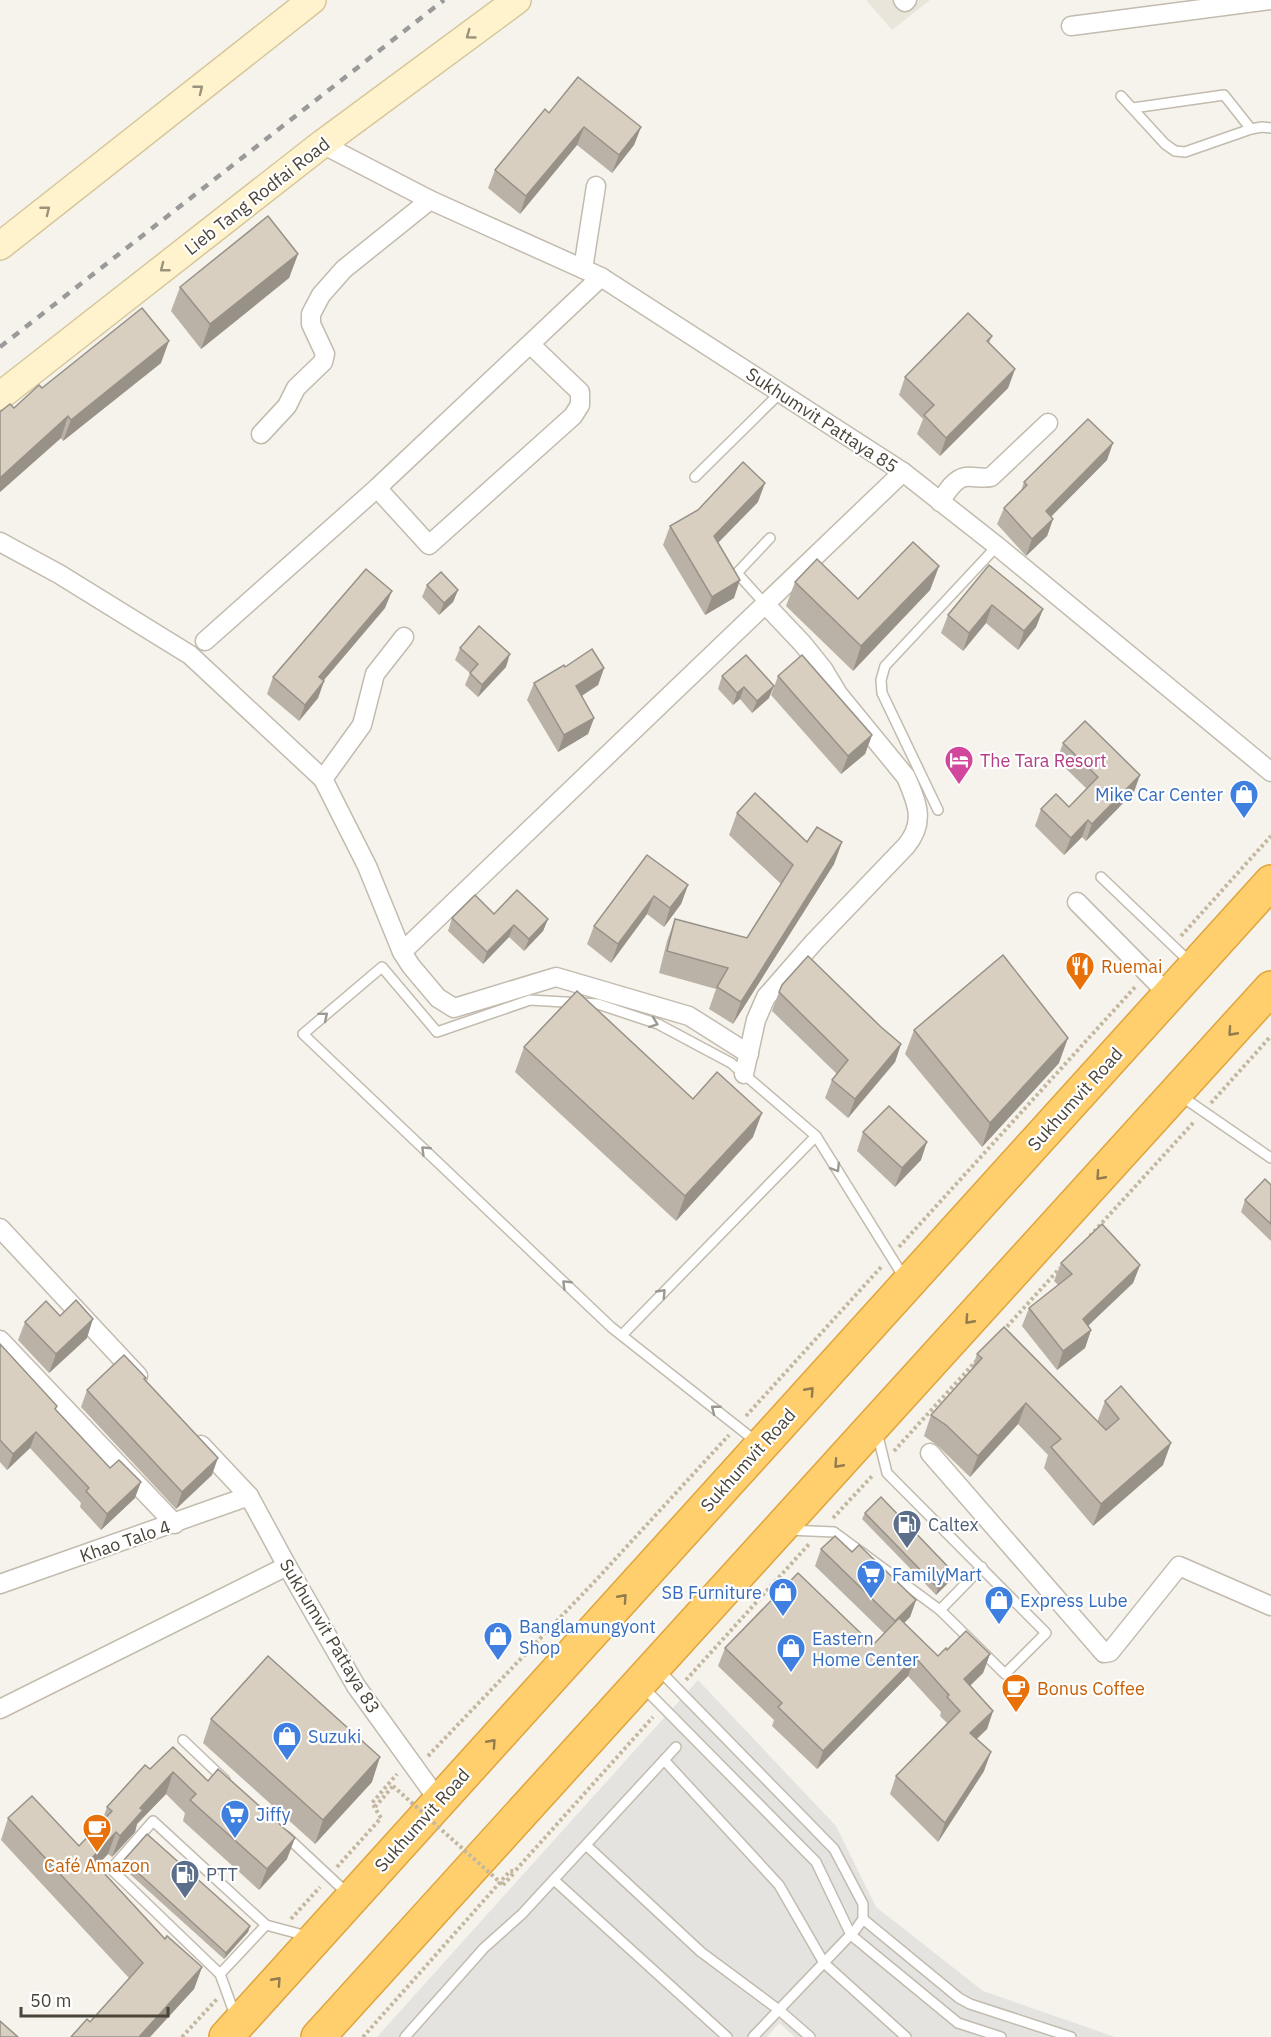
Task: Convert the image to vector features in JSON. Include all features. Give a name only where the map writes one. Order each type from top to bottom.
[{"type":"highway","name":"Sukhumvit Road","points":[[232,2031],[315,1938],[340,1887],[439,1801],[749,1436],[908,1284],[1158,984],[1184,956],[1271,882]]},
{"type":"highway","points":[[318,2037],[1271,988]]},
{"type":"street","points":[[0,246],[312,0]]},
{"type":"street","name":"Lieb Tang Rodfai Road","points":[[0,396],[322,144],[517,0]]},
{"type":"street","points":[[1071,26],[1271,0]]},
{"type":"street","name":"Sukhumvit Pattaya 85","points":[[322,144],[430,200],[601,277],[903,472],[997,546],[1271,772]]},
{"type":"street","points":[[583,269],[596,186]]},
{"type":"street","points":[[261,434],[287,406],[296,388],[323,362],[325,354],[311,324],[311,314],[321,295],[344,269],[430,200]]},
{"type":"street","points":[[206,641],[377,488],[601,277]]},
{"type":"street","points":[[377,488],[429,545],[573,416],[580,405],[580,392],[531,345]]},
{"type":"street","points":[[940,501],[961,478],[991,477],[1048,423]]},
{"type":"street","points":[[402,952],[903,472]]},
{"type":"street","points":[[0,542],[59,574],[190,655],[323,779],[367,866],[402,952],[438,998],[454,1008],[556,977],[690,1016],[749,1054]]},
{"type":"street","points":[[744,1074],[756,1020],[766,997],[814,942],[915,836],[918,826],[913,792],[906,777],[838,694],[823,669],[802,643],[765,604]]},
{"type":"street","points":[[323,779],[362,726],[375,675],[404,637]]},
{"type":"street","points":[[1077,902],[1158,984]]},
{"type":"street","points":[[0,1228],[153,1392]]},
{"type":"street","points":[[0,1340],[175,1524]]},
{"type":"street","name":"Sukhumvit Pattaya 83","points":[[193,1436],[249,1496],[356,1686],[439,1801]]},
{"type":"street","points":[[930,1453],[1104,1653],[1110,1652],[1179,1566],[1271,1606]]},
{"type":"street","name":"Khao Talo 4","points":[[0,1584],[249,1496]]},
{"type":"street","points":[[0,1709],[287,1566]]},
{"type":"lane","points":[[1132,108],[1224,95],[1251,129]]},
{"type":"lane","points":[[1121,96],[1175,151],[1185,152],[1251,129],[1271,128]]},
{"type":"lane","points":[[695,477],[780,393]]},
{"type":"lane","points":[[765,604],[737,573],[770,538]]},
{"type":"lane","points":[[938,810],[882,693],[881,680],[885,666],[997,546]]},
{"type":"lane","points":[[1101,877],[1184,956]]},
{"type":"lane","points":[[749,1436],[622,1335],[303,1034],[382,967],[437,1032],[530,1000],[598,1004],[658,1024],[731,1062],[816,1136],[908,1284]]},
{"type":"lane","points":[[1176,1093],[1271,1158]]},
{"type":"lane","points":[[622,1335],[816,1136]]},
{"type":"lane","points":[[779,1530],[834,1532],[940,1610],[1005,1674],[1046,1633],[887,1473],[874,1424]]},
{"type":"lane","points":[[940,1610],[982,1567]]},
{"type":"lane","points":[[647,1674],[834,1850],[863,1904],[863,1919],[851,1935],[753,2037]]},
{"type":"lane","points":[[647,1674],[816,1862],[851,1935],[958,2023],[1001,2037]]},
{"type":"lane","points":[[183,1740],[234,1788]]},
{"type":"lane","points":[[405,2037],[484,1948],[522,1914],[676,1747]]},
{"type":"lane","points":[[664,1760],[779,1885],[824,1963],[906,2037]]},
{"type":"lane","points":[[232,2031],[226,1988],[220,1974],[111,1869],[153,1821],[266,1924],[315,1938]]},
{"type":"lane","points":[[277,1828],[340,1887]]},
{"type":"lane","points":[[586,1845],[701,1952],[779,2010],[810,2037]]},
{"type":"lane","points":[[554,1880],[727,2037]]},
{"type":"lane","points":[[863,1919],[959,1998],[970,2004],[1071,2037]]},
{"type":"lane","points":[[220,1974],[266,1924]]},
{"type":"path","points":[[1184,956],[1271,836]]},
{"type":"path","points":[[282,1929],[340,1887],[381,1818],[372,1803],[416,1751],[428,1756],[589,1588],[749,1436],[892,1256],[1158,984]]},
{"type":"path","points":[[375,1807],[393,1786],[503,1885],[515,1871]]},
{"type":"path","points":[[182,2037],[226,1988]]},
{"type":"shaded area","points":[[866,0],[930,0],[892,30]]},
{"type":"shaded area","points":[[698,1680],[836,1826],[876,1907],[983,1991],[1115,2037],[795,2037],[779,2023],[767,2037],[377,2037]]},
{"type":"building","points":[[578,77],[641,127],[619,155],[584,127],[526,196],[495,170],[545,109],[549,113]]},
{"type":"building","points":[[268,216],[298,254],[210,324],[180,287]]},
{"type":"building","points":[[142,308],[169,341],[71,420],[68,416],[0,478],[0,412],[10,404],[14,408],[39,385],[42,388]]},
{"type":"building","points":[[968,313],[992,336],[987,341],[1015,369],[946,438],[924,415],[934,405],[905,377]]},
{"type":"building","points":[[1088,419],[1113,443],[1046,511],[1053,519],[1032,539],[1004,508],[1027,485],[1024,482]]},
{"type":"building","points":[[743,462],[765,483],[714,536],[740,580],[712,597],[670,526],[698,510]]},
{"type":"building","points":[[913,542],[939,566],[861,646],[795,582],[817,559],[858,599]]},
{"type":"building","points":[[989,565],[1043,609],[1024,631],[992,605],[969,633],[948,615]]},
{"type":"building","points":[[366,569],[392,591],[319,677],[324,681],[305,705],[273,677]]},
{"type":"building","points":[[441,572],[458,590],[444,603],[427,585]]},
{"type":"building","points":[[479,626],[510,654],[482,685],[470,673],[478,664],[460,648]]},
{"type":"building","points":[[592,649],[604,668],[576,686],[594,718],[564,735],[534,683],[564,665],[565,667]]},
{"type":"building","points":[[746,655],[774,686],[757,701],[744,687],[737,693],[722,676]]},
{"type":"building","points":[[802,655],[872,735],[848,756],[778,676]]},
{"type":"building","points":[[1085,721],[1140,775],[1092,824],[1088,820],[1071,838],[1041,809],[1056,794],[1069,807],[1098,777],[1063,743]]},
{"type":"building","points":[[755,793],[807,842],[817,827],[842,842],[741,1002],[717,987],[728,968],[667,951],[675,919],[747,938],[793,865],[737,813]]},
{"type":"building","points":[[647,855],[688,885],[670,908],[654,896],[618,944],[594,926]]},
{"type":"building","points":[[517,890],[548,919],[529,939],[514,925],[487,952],[452,918],[475,895],[494,914]]},
{"type":"building","points":[[1003,955],[1068,1038],[990,1123],[914,1030]]},
{"type":"building","points":[[808,956],[901,1044],[855,1099],[832,1080],[848,1060],[779,992],[782,985]]},
{"type":"building","points":[[577,991],[693,1099],[717,1072],[762,1113],[685,1196],[524,1047]]},
{"type":"building","points":[[889,1106],[927,1142],[902,1168],[863,1132]]},
{"type":"building","points":[[1265,1179],[1271,1185],[1271,1224],[1245,1200]]},
{"type":"building","points":[[1102,1224],[1140,1265],[1083,1319],[1091,1330],[1063,1351],[1029,1308],[1072,1274],[1061,1263]]},
{"type":"building","points":[[76,1300],[93,1319],[56,1354],[25,1322],[46,1301],[60,1316]]},
{"type":"building","points":[[1004,1327],[1106,1430],[1119,1419],[1105,1401],[1121,1386],[1171,1443],[1101,1504],[1051,1447],[1061,1439],[1026,1403],[978,1456],[946,1425],[931,1415],[982,1358],[977,1354]]},
{"type":"building","points":[[0,1344],[57,1406],[55,1409],[110,1468],[119,1460],[141,1482],[107,1514],[86,1491],[89,1488],[36,1432],[13,1454],[0,1440]]},
{"type":"building","points":[[124,1355],[218,1458],[182,1492],[87,1390]]},
{"type":"building","name":"Caltex","points":[[881,1497],[954,1573],[938,1588],[865,1513]]},
{"type":"building","points":[[835,1536],[852,1552],[859,1545],[916,1600],[895,1621],[821,1549]]},
{"type":"building","points":[[798,1573],[873,1645],[899,1618],[938,1656],[966,1631],[990,1654],[964,1679],[993,1711],[970,1733],[991,1752],[945,1823],[896,1776],[960,1711],[915,1657],[823,1751],[778,1707],[782,1703],[725,1648]]},
{"type":"building","name":"Suzuki","points":[[268,1656],[380,1757],[323,1820],[211,1719]]},
{"type":"building","points":[[173,1747],[208,1781],[218,1769],[295,1838],[267,1869],[190,1800],[196,1794],[173,1772],[140,1808],[143,1810],[120,1836],[116,1832],[91,1859],[165,1939],[167,1936],[202,1967],[139,2037],[71,2037],[87,2019],[90,2022],[143,1963],[8,1818],[32,1796],[79,1846],[112,1811],[107,1807],[145,1765],[150,1769]]},
{"type":"building","name":"PTT","points":[[147,1834],[250,1926],[226,1953],[124,1860]]},
{"type":"building","points":[[0,2021],[18,2037],[0,2037]]},
{"type":"railway","points":[[0,347],[444,0]]},
{"type":"place","name":"The Tara Resort","points":[[959,786]]},
{"type":"place","name":"Mike Car Center","points":[[1244,820]]},
{"type":"place","name":"Ruemai","points":[[1080,992]]},
{"type":"place","name":"Caltex","points":[[907,1550]]},
{"type":"place","name":"FamilyMart","points":[[871,1600]]},
{"type":"place","name":"SB Furniture","points":[[783,1618]]},
{"type":"place","name":"Express Lube","points":[[999,1626]]},
{"type":"place","name":"Banglamungyont Shop","points":[[498,1662]]},
{"type":"place","name":"Eastern Home Center","points":[[791,1674]]},
{"type":"place","name":"Bonus Coffee","points":[[1016,1714]]},
{"type":"place","name":"Suzuki","points":[[287,1762]]},
{"type":"place","name":"Jiffy","points":[[235,1840]]},
{"type":"place","name":"Café Amazon","points":[[97,1854]]},
{"type":"place","name":"PTT","points":[[185,1900]]}]
